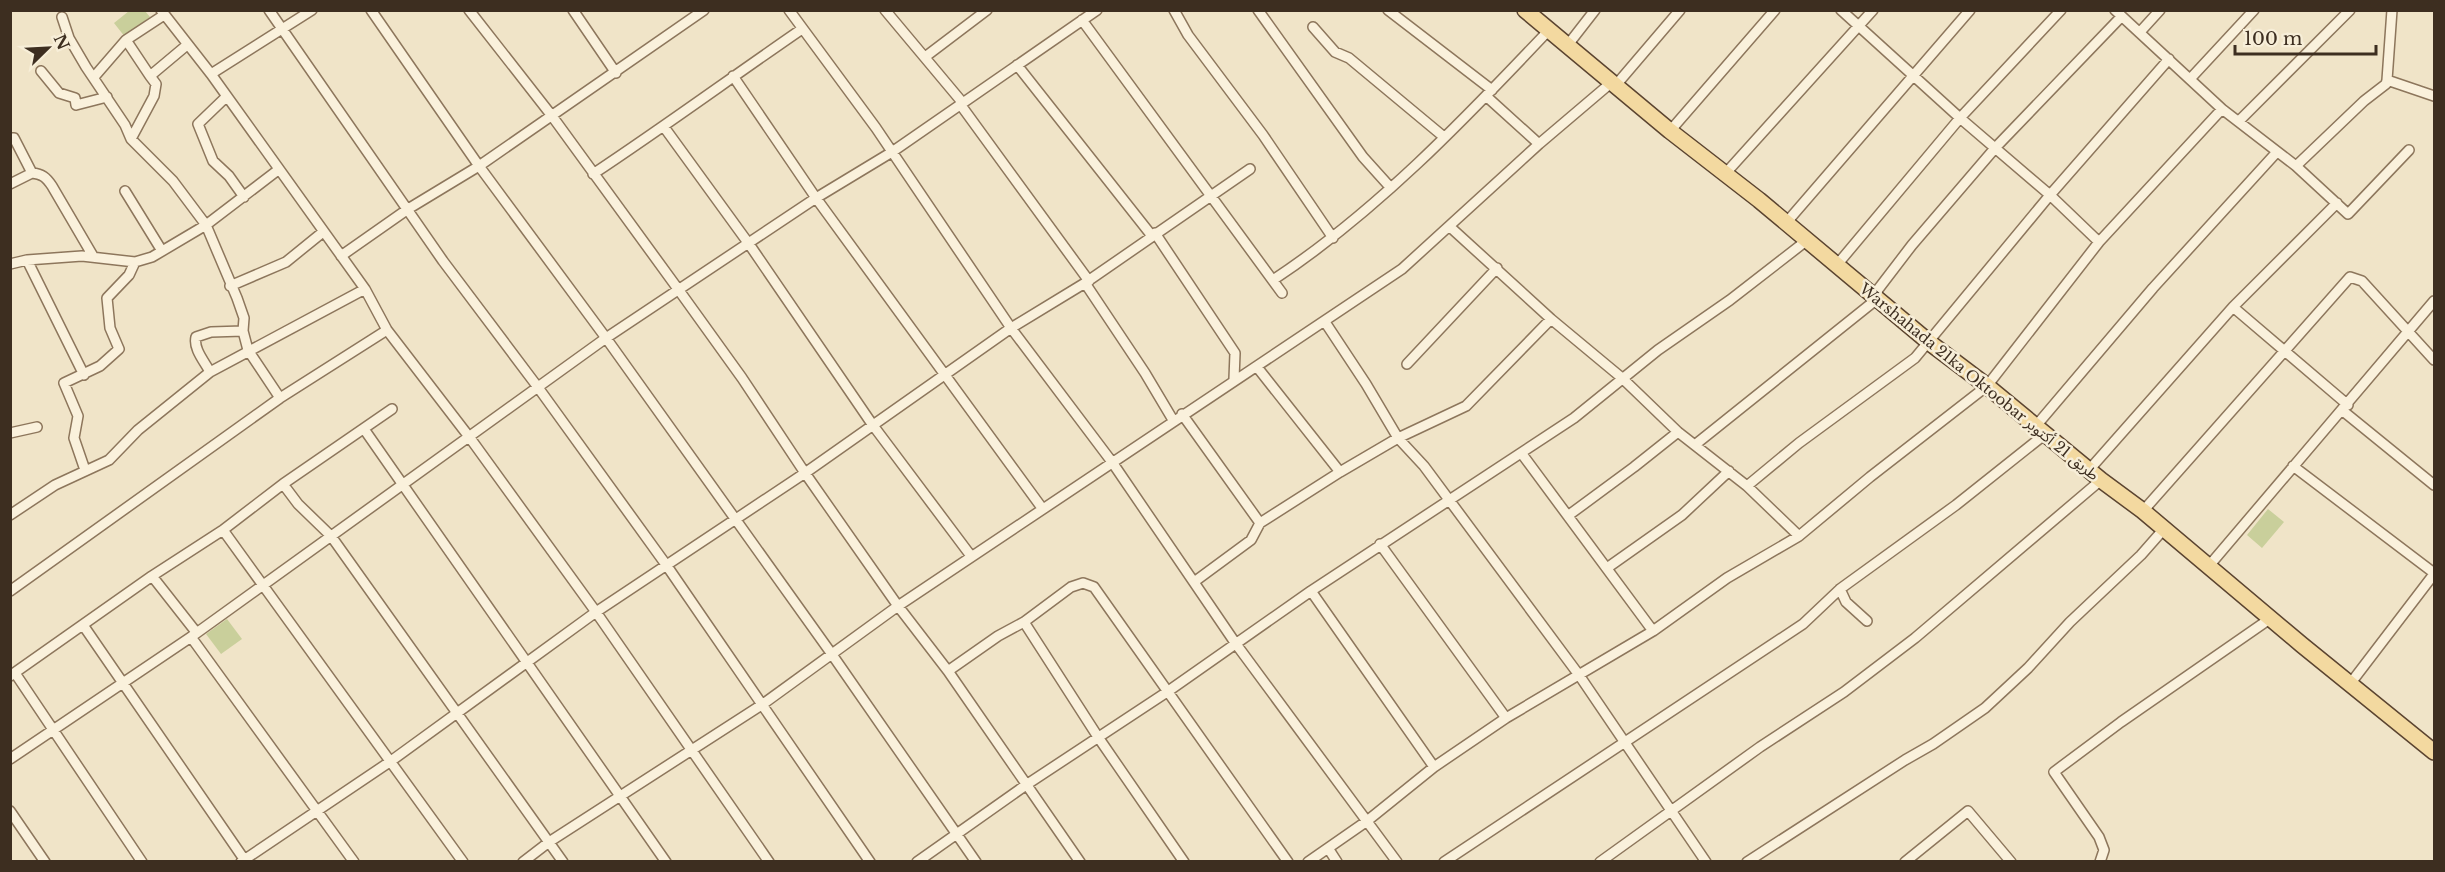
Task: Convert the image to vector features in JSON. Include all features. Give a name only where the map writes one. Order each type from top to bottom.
[{"type":"main road","name":"Warshahada 21ka Oktoobar طريق 21 أكتوبر","points":[[1525,10],[1930,343],[2143,511],[2163,530],[2434,752]]},
{"type":"street","points":[[270,10],[443,261],[667,566],[870,861]]},
{"type":"street","points":[[211,74],[312,10]]},
{"type":"street","points":[[371,10],[479,166],[606,338],[976,861]]},
{"type":"street","points":[[469,10],[552,116],[742,378],[804,473],[898,606],[948,671],[1080,861]]},
{"type":"street","points":[[573,10],[616,73]]},
{"type":"street","points":[[789,10],[892,152],[1011,328],[1112,462],[1236,644],[1397,861]]},
{"type":"street","points":[[925,57],[987,10]]},
{"type":"street","points":[[10,759],[53,732],[194,634],[470,438],[537,386],[606,338],[816,198],[892,152],[1097,10]]},
{"type":"street","points":[[1174,10],[1188,35],[1263,135],[1333,238]]},
{"type":"street","points":[[1258,10],[1363,157],[1390,187]]},
{"type":"street","points":[[1388,10],[1489,93],[1539,144]]},
{"type":"street","points":[[1567,46],[1595,10]]},
{"type":"street","points":[[523,861],[691,752],[971,556],[1402,269],[1539,144],[1614,83],[1680,10]]},
{"type":"street","points":[[1670,130],[1775,10]]},
{"type":"street","points":[[1841,10],[1960,118],[2050,195],[2099,242]]},
{"type":"street","points":[[1725,174],[1873,10]]},
{"type":"street","points":[[1786,223],[1970,10]]},
{"type":"street","points":[[1836,266],[1960,118],[2061,10]]},
{"type":"street","points":[[2140,32],[2160,10]]},
{"type":"street","points":[[2190,79],[2253,10]]},
{"type":"street","points":[[2240,121],[2350,10]]},
{"type":"street","points":[[2296,166],[2364,101],[2386,84],[2392,10]]},
{"type":"street","points":[[341,256],[408,209],[479,166],[616,73],[701,11]]},
{"type":"street","points":[[888,11],[961,103],[1087,282],[1173,420]]},
{"type":"street","points":[[94,77],[126,40],[163,13],[211,74],[225,98],[341,256],[365,290],[387,330],[470,438],[596,612],[691,752],[769,861]]},
{"type":"street","points":[[1696,444],[1875,298],[1912,245],[1996,147],[2118,14],[2222,109],[2240,121],[2276,153],[2296,166],[2348,214],[2409,150]]},
{"type":"street","points":[[62,17],[69,38],[125,125],[131,139],[173,181],[206,225],[244,318],[243,331],[248,350],[280,398]]},
{"type":"street","points":[[1082,20],[1282,293]]},
{"type":"street","points":[[1313,27],[1335,52],[1349,58],[1444,137]]},
{"type":"street","points":[[593,174],[664,127],[802,29]]},
{"type":"street","points":[[1273,280],[1333,238],[1390,187],[1489,93],[1549,30]]},
{"type":"street","points":[[126,40],[156,84],[154,96],[131,139]]},
{"type":"street","points":[[150,76],[186,45]]},
{"type":"street","points":[[1747,486],[1799,443],[1915,358],[1930,343],[2050,195],[2169,59]]},
{"type":"street","points":[[1017,65],[1154,235],[1235,353],[1234,379]]},
{"type":"street","points":[[40,71],[58,93],[75,98],[76,105],[107,97]]},
{"type":"street","points":[[733,76],[816,198],[1042,508]]},
{"type":"street","points":[[2387,81],[2434,96]]},
{"type":"street","points":[[225,98],[198,124],[213,161],[229,176],[244,197]]},
{"type":"street","points":[[1308,861],[1367,821],[1434,767],[1506,718],[1653,632],[1727,578],[1799,536],[1870,477],[1987,386],[2099,242],[2222,109]]},
{"type":"street","points":[[664,127],[749,244],[872,424],[971,556]]},
{"type":"street","points":[[10,138],[14,138],[21,148],[32,173]]},
{"type":"street","points":[[1444,861],[1803,624],[1840,589],[1956,505],[2040,431],[2153,288],[2276,153]]},
{"type":"street","points":[[83,625],[244,861],[391,761],[596,612],[804,473],[1011,328],[1087,282],[1250,169]]},
{"type":"street","points":[[10,264],[27,260],[93,256],[135,262],[162,251],[206,225],[278,170]]},
{"type":"street","points":[[10,184],[32,173],[40,173],[46,177],[81,232],[93,256]]},
{"type":"street","points":[[125,191],[162,251]]},
{"type":"street","points":[[2089,470],[2234,307],[2337,203]]},
{"type":"street","points":[[1449,226],[1551,319],[1623,378],[1678,432],[1747,486],[1799,536]]},
{"type":"street","points":[[230,286],[286,262],[323,232]]},
{"type":"street","points":[[917,861],[1380,544],[1522,454],[1574,418],[1658,350],[1730,300],[1806,241]]},
{"type":"street","points":[[27,260],[84,375]]},
{"type":"street","points":[[85,470],[74,438],[78,416],[64,383],[100,366],[119,349],[110,328],[107,298],[129,275],[135,262]]},
{"type":"street","points":[[1407,364],[1497,268]]},
{"type":"street","points":[[2143,511],[2350,277],[2362,281],[2434,360]]},
{"type":"street","points":[[10,515],[55,485],[109,460],[138,430],[210,372],[365,290]]},
{"type":"street","points":[[2208,567],[2293,466],[2346,408],[2434,301]]},
{"type":"street","points":[[2234,307],[2434,485]]},
{"type":"street","points":[[1194,582],[1251,540],[1260,523],[1340,471],[1398,438],[1466,406],[1551,319]]},
{"type":"street","points":[[1325,322],[1398,438],[1424,466],[1579,675],[1706,861]]},
{"type":"street","points":[[10,591],[280,398],[387,330]]},
{"type":"street","points":[[210,372],[197,349],[196,337],[211,332],[243,331]]},
{"type":"street","points":[[1257,367],[1340,471]]},
{"type":"street","points":[[142,861],[13,675],[152,576],[223,530],[283,484],[392,409]]},
{"type":"street","points":[[1182,414],[1260,523]]},
{"type":"street","points":[[10,433],[37,427]]},
{"type":"street","points":[[364,429],[666,861]]},
{"type":"street","points":[[1569,515],[1634,468],[1678,432]]},
{"type":"street","points":[[1522,454],[1653,632]]},
{"type":"street","points":[[2293,466],[2434,574],[2350,684]]},
{"type":"street","points":[[1607,568],[1682,515],[1729,471]]},
{"type":"street","points":[[1599,861],[1789,726],[1844,692],[1915,638],[2101,480]]},
{"type":"street","points":[[283,484],[298,504],[331,536],[455,713],[563,861]]},
{"type":"street","points":[[223,530],[463,861]]},
{"type":"street","points":[[1747,861],[1933,744],[1985,708],[2028,668],[2070,622],[2134,562],[2163,530]]},
{"type":"street","points":[[1380,544],[1506,718]]},
{"type":"street","points":[[152,576],[354,861]]},
{"type":"street","points":[[948,671],[998,636],[1024,622],[1071,587],[1083,583],[1094,587],[1288,861]]},
{"type":"street","points":[[1840,589],[1846,602],[1867,621]]},
{"type":"street","points":[[1311,591],[1434,767]]},
{"type":"street","points":[[2100,861],[2104,850],[2099,837],[2054,772],[2121,722],[2271,618]]},
{"type":"street","points":[[1024,622],[1098,737],[1184,861]]},
{"type":"street","points":[[10,811],[45,861]]},
{"type":"street","points":[[1910,860],[1968,812],[2011,861]]},
{"type":"street","points":[[1328,848],[1337,861]]},
{"type":"green space","points":[[129,11],[145,11],[150,17],[125,37],[114,23]]},
{"type":"green space","points":[[2268,509],[2284,522],[2262,548],[2247,535]]},
{"type":"green space","points":[[227,619],[242,639],[221,654],[206,634]]}]
